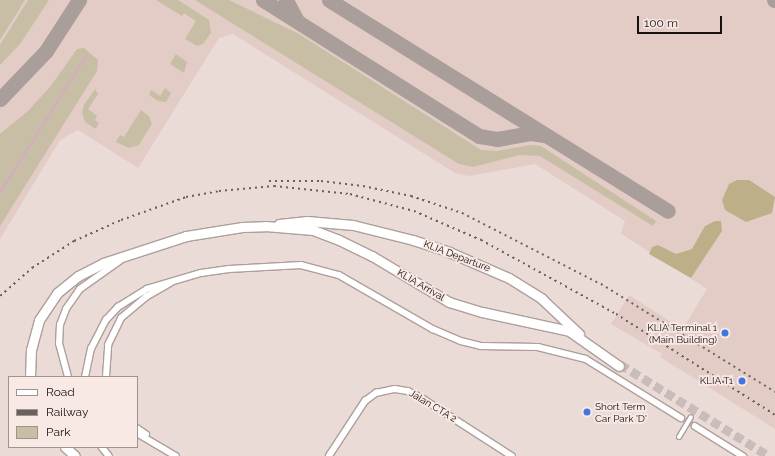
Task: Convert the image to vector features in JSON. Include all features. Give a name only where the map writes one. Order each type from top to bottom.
[{"type":"main road","name":"KLIA Departure","points":[[265,226],[307,221],[376,230],[449,252],[509,278],[553,307],[580,335],[620,365]]},
{"type":"main road","points":[[30,376],[31,350],[35,330],[57,293],[92,268],[135,252],[186,236],[242,227],[265,226]]},
{"type":"main road","name":"KLIA Arrival","points":[[265,226],[313,230],[339,240],[372,256],[449,302],[482,312],[569,331],[620,365]]},
{"type":"main road","points":[[66,448],[75,456]]},
{"type":"street","points":[[68,376],[59,344],[62,318],[74,296],[91,280],[135,252]]},
{"type":"street","points":[[85,376],[95,339],[111,314],[135,295],[156,285],[173,280],[229,269],[269,264],[301,265],[319,268],[356,284],[426,326],[461,341],[481,346],[544,348],[586,359],[681,418]]},
{"type":"street","points":[[106,376],[108,345],[121,318],[146,297],[173,280]]},
{"type":"street","name":"Jalan CTA 2","points":[[329,456],[365,401],[382,391],[395,389],[408,391],[422,398],[512,456]]},
{"type":"street","points":[[679,437],[691,417]]},
{"type":"street","points":[[695,426],[743,456]]},
{"type":"street","points":[[138,429],[176,456]]},
{"type":"street","points":[[138,434],[167,450]]},
{"type":"street","points":[[103,448],[109,456]]},
{"type":"shaded area","points":[[0,0],[775,0],[775,429],[660,357],[662,354],[611,324],[629,295],[679,327],[684,327],[707,289],[621,233],[625,221],[535,164],[469,176],[455,173],[233,34],[219,38],[138,168],[78,130],[60,140],[0,239]]},
{"type":"shaded area","points":[[737,180],[749,180],[775,197],[772,213],[746,222],[725,210],[722,200],[729,184]]},
{"type":"shaded area","points":[[715,221],[721,221],[722,231],[691,278],[649,254],[652,247],[658,245],[676,254],[692,249],[705,226]]},
{"type":"green space","points":[[0,0],[25,0],[0,40]]},
{"type":"green space","points":[[28,0],[49,0],[20,44],[0,65],[0,45]]},
{"type":"green space","points":[[156,0],[178,0],[209,20],[211,33],[203,44],[197,46],[185,39],[196,21],[184,13],[182,16]]},
{"type":"green space","points":[[195,0],[229,0],[299,34],[481,150],[497,151],[530,145],[541,146],[656,221],[653,226],[540,156],[520,155],[473,167],[459,164]]},
{"type":"green space","points":[[84,48],[98,60],[97,71],[0,226],[0,134],[28,111],[50,87],[77,49]]},
{"type":"green space","points":[[176,54],[187,62],[184,73],[170,64]]},
{"type":"green space","points":[[165,88],[171,93],[166,102],[158,101],[149,95],[151,90],[160,96]]},
{"type":"green space","points":[[95,89],[98,94],[88,109],[97,116],[95,120],[99,123],[96,129],[85,122],[82,113],[84,105]]},
{"type":"green space","points":[[141,110],[149,116],[152,124],[139,145],[129,148],[116,142],[120,135],[124,137]]},
{"type":"waterway","points":[[0,193],[87,55]]},
{"type":"taxiway","points":[[0,99],[46,51],[79,0]]},
{"type":"taxiway","points":[[263,0],[479,136],[497,139],[531,133],[544,135]]},
{"type":"taxiway","points":[[286,0],[297,21]]},
{"type":"taxiway","points":[[329,0],[668,211]]},
{"type":"tunnel","points":[[620,364],[769,456]]},
{"type":"tunnel","points":[[681,418],[695,426]]},
{"type":"railway","points":[[269,181],[321,181],[363,186],[411,196],[462,213],[601,284],[775,392]]},
{"type":"railway","points":[[0,296],[32,268],[74,241],[121,220],[186,197],[219,191],[274,186],[350,194],[414,211],[481,240],[616,314],[775,415]]},
{"type":"place","name":"KLIA Terminal 1 (Main Building)","points":[[725,333]]},
{"type":"place","name":"KLIA T1","points":[[742,381]]},
{"type":"place","name":"Short Term Car Park 'D'","points":[[587,412]]}]
